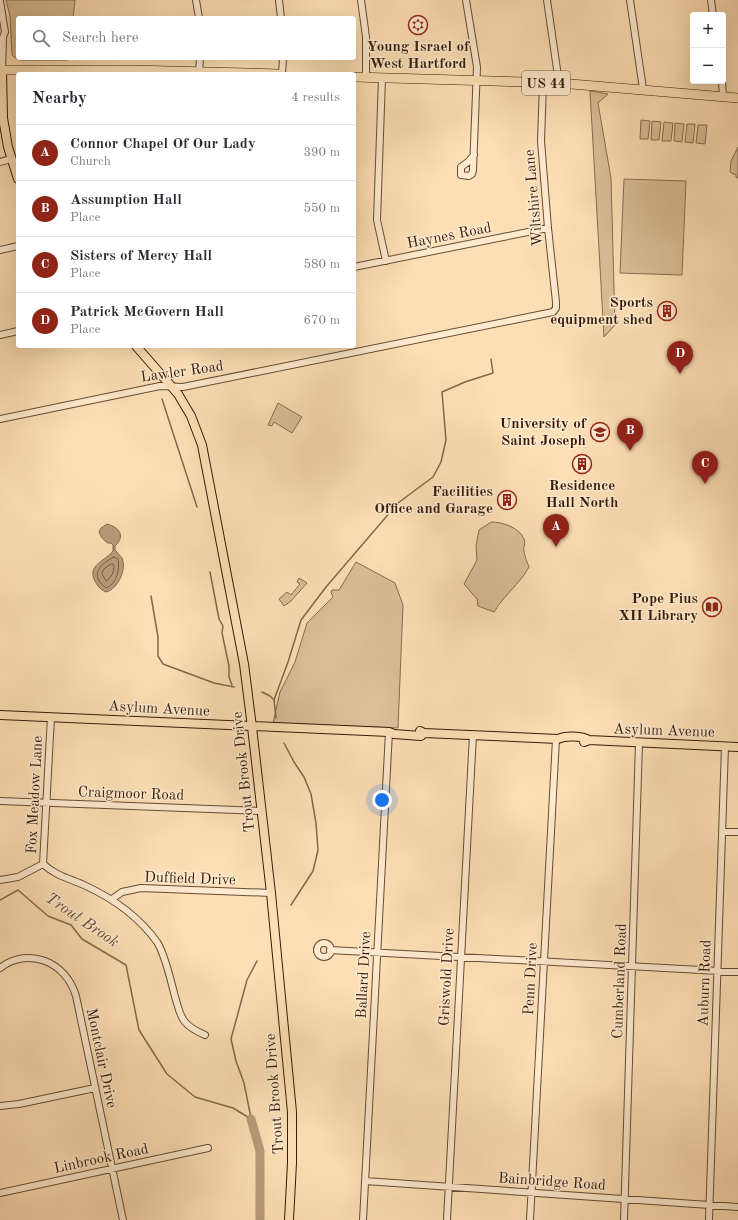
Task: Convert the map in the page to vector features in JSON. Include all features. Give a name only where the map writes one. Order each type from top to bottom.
[{"type":"highway","points":[[1,70],[199,72]]},
{"type":"highway","name":"US 44","points":[[356,77],[543,83],[644,89],[738,98]]},
{"type":"main road","points":[[1,70],[3,118],[11,159],[16,173]]},
{"type":"main road","name":"Trout Brook Drive","points":[[138,348],[178,394],[191,416],[202,445],[244,664],[271,893],[292,1112],[292,1163],[289,1220]]},
{"type":"main road","name":"Asylum Avenue","points":[[0,715],[252,727],[389,732],[394,730],[420,731],[424,733],[473,736],[557,739],[563,737],[639,743],[738,747]]},
{"type":"street","points":[[196,0],[199,16]]},
{"type":"street","points":[[279,0],[282,16]]},
{"type":"street","points":[[361,0],[366,37],[366,78]]},
{"type":"street","points":[[466,0],[476,67],[474,155]]},
{"type":"street","points":[[547,0],[559,84]]},
{"type":"street","points":[[630,0],[644,89]]},
{"type":"street","points":[[711,0],[713,12]]},
{"type":"street","points":[[0,1],[5,27],[5,32],[1,36],[1,70]]},
{"type":"street","points":[[199,72],[200,60]]},
{"type":"street","points":[[282,72],[283,60]]},
{"type":"street","points":[[382,78],[377,220],[386,261]]},
{"type":"street","name":"Wiltshire Lane","points":[[543,83],[541,141],[556,302],[555,310]]},
{"type":"street","points":[[722,84],[723,97]]},
{"type":"street","points":[[0,162],[11,159]]},
{"type":"street","name":"Haynes Road","points":[[356,267],[548,228]]},
{"type":"street","points":[[0,250],[16,246]]},
{"type":"street","name":"Lawler Road","points":[[0,419],[160,386],[183,387],[550,313],[555,310]]},
{"type":"street","points":[[0,335],[16,331]]},
{"type":"street","name":"Fox Meadow Lane","points":[[51,717],[43,864],[57,874],[112,899],[138,921],[157,943],[163,955],[183,1019],[192,1028],[205,1035]]},
{"type":"street","name":"Ballard Drive","points":[[363,1220],[389,732]]},
{"type":"street","name":"Griswold Drive","points":[[447,1220],[473,736]]},
{"type":"street","name":"Penn Drive","points":[[530,1220],[557,739]]},
{"type":"street","name":"Cumberland Road","points":[[624,1220],[639,743]]},
{"type":"street","name":"Auburn Road","points":[[709,1220],[724,746]]},
{"type":"street","name":"Craigmoor Road","points":[[0,801],[261,811]]},
{"type":"street","points":[[722,832],[738,832]]},
{"type":"street","points":[[0,880],[18,877],[43,864]]},
{"type":"street","name":"Duffield Drive","points":[[112,899],[122,892],[141,888],[271,893]]},
{"type":"street","points":[[330,950],[738,972]]},
{"type":"street","name":"Montclair Drive","points":[[0,968],[15,960],[36,958],[50,963],[68,977],[76,996],[123,1220]]},
{"type":"street","points":[[0,1106],[19,1104],[95,1088]]},
{"type":"street","name":"Linbrook Road","points":[[0,1193],[208,1148]]},
{"type":"street","name":"Bainbridge Road","points":[[365,1181],[738,1206]]},
{"type":"shaded area","points":[[6,0],[75,0],[73,16],[16,16],[16,58],[12,55],[10,16]]},
{"type":"shaded area","points":[[590,91],[608,94],[598,103],[611,178],[615,325],[604,337]]},
{"type":"shaded area","points":[[641,120],[650,121],[648,139],[640,139]]},
{"type":"shaded area","points":[[652,121],[661,122],[659,140],[651,140]]},
{"type":"shaded area","points":[[664,122],[673,123],[671,141],[662,141]]},
{"type":"shaded area","points":[[675,123],[684,124],[682,142],[674,141]]},
{"type":"shaded area","points":[[687,124],[695,124],[693,143],[685,142]]},
{"type":"shaded area","points":[[698,125],[707,125],[705,144],[696,143]]},
{"type":"shaded area","points":[[738,147],[738,178],[730,172],[731,161]]},
{"type":"shaded area","points":[[624,179],[686,181],[682,275],[620,273]]},
{"type":"shaded area","points":[[278,403],[302,417],[292,433],[274,422],[272,426],[268,425]]},
{"type":"shaded area","points":[[491,522],[510,526],[522,535],[525,540],[524,551],[529,567],[494,612],[478,606],[477,599],[464,584],[477,560],[476,546],[479,530]]},
{"type":"shaded area","points":[[356,562],[395,583],[403,605],[398,728],[273,723],[280,692],[295,662],[307,623],[333,597],[331,592],[332,590],[339,590]]},
{"type":"shaded area","points":[[299,578],[307,583],[291,601],[284,606],[279,599],[287,592],[291,595],[300,584],[297,582]]},
{"type":"water","points":[[107,524],[115,527],[120,532],[120,539],[115,546],[115,550],[122,558],[123,568],[118,583],[106,592],[96,583],[93,571],[98,563],[113,551],[113,545],[105,541],[99,532],[101,528]]},
{"type":"waterway","points":[[276,718],[274,700],[301,620],[326,587],[398,503],[433,477],[441,462],[446,440],[442,392],[465,382],[493,373],[491,359]]},
{"type":"waterway","points":[[162,399],[197,507]]},
{"type":"waterway","points":[[210,572],[219,619],[223,626],[222,633],[229,666],[229,677],[232,685]]},
{"type":"waterway","points":[[151,596],[158,637],[158,656],[163,664],[214,683],[234,687]]},
{"type":"waterway","points":[[262,692],[274,700]]},
{"type":"waterway","points":[[284,743],[304,777],[311,794],[316,823],[318,850],[313,871],[291,905]]},
{"type":"waterway","name":"Trout Brook","points":[[0,900],[18,890],[48,916],[71,925],[82,939],[126,965],[139,1030],[167,1074],[195,1097],[233,1108],[251,1119]]},
{"type":"waterway","points":[[251,1118],[244,1083],[236,1061],[231,1039],[247,980],[257,961]]},
{"type":"waterway","name":"Trout Brook","points":[[251,1119],[260,1151],[260,1220]]},
{"type":"place","name":"Young Israel of West Hartford","points":[[418,25]]},
{"type":"place","name":"Sports equipment shed","points":[[667,311]]},
{"type":"place","name":"Patrick McGovern Hall","points":[[680,374]]},
{"type":"place","name":"University of Saint Joseph","points":[[600,432]]},
{"type":"place","name":"Assumption Hall","points":[[630,451]]},
{"type":"place","name":"Residence Hall North","points":[[582,464]]},
{"type":"place","name":"Sisters of Mercy Hall","points":[[705,484]]},
{"type":"place","name":"Facilities Office and Garage","points":[[507,500]]},
{"type":"place","name":"Connor Chapel Of Our Lady","points":[[556,547]]},
{"type":"place","name":"Pope Pius XII Library","points":[[712,607]]}]
